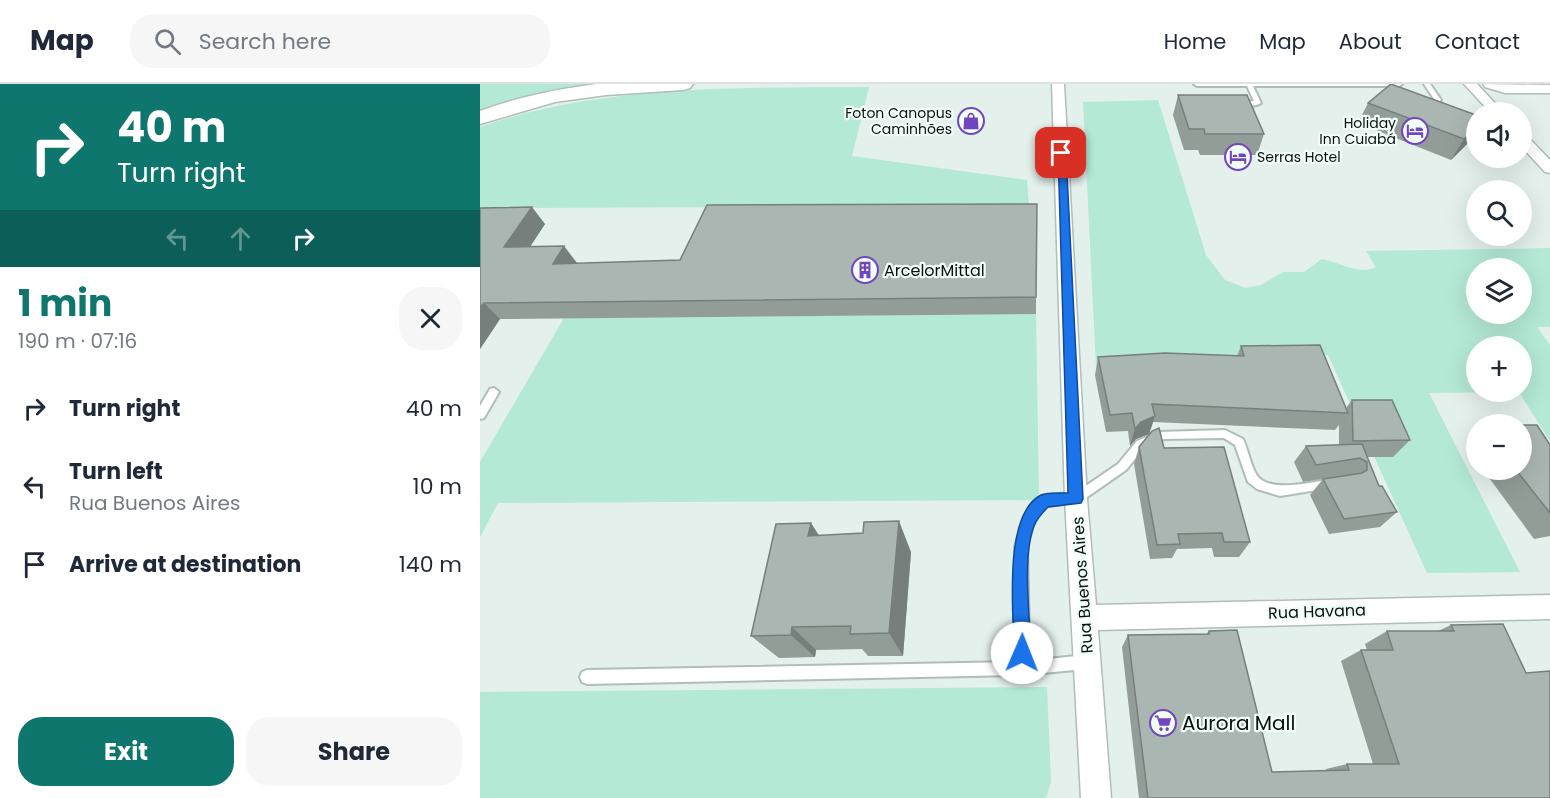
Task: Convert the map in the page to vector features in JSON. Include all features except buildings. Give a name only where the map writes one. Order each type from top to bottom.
[{"type":"highway","points":[[480,117],[543,98],[598,88],[683,84]]},
{"type":"street","name":"Rua Buenos Aires","points":[[1058,84],[1076,499],[1096,798]]},
{"type":"street","points":[[1470,84],[1487,102]]},
{"type":"street","points":[[1489,84],[1505,89],[1550,89]]},
{"type":"street","points":[[1532,150],[1550,169]]},
{"type":"street","name":"Rua Havana","points":[[1084,618],[1550,607]]},
{"type":"lane","points":[[1197,84],[1399,84],[1404,93]]},
{"type":"lane","points":[[1227,104],[1258,103],[1249,84]]},
{"type":"lane","points":[[1419,101],[1438,100],[1427,84]]},
{"type":"lane","points":[[480,415],[494,392]]},
{"type":"lane","points":[[1021,668],[1023,638],[1021,547],[1034,510],[1045,501],[1076,499],[1122,467],[1141,444],[1163,435],[1225,434],[1239,442],[1252,479],[1261,486],[1280,491],[1346,482]]},
{"type":"lane","points":[[587,677],[1021,668],[1087,662]]},
{"type":"green space","points":[[480,84],[665,84],[610,87],[480,117]]},
{"type":"green space","points":[[869,87],[852,156],[1027,180],[1029,206],[480,208],[480,127],[527,113],[623,96],[721,89]]},
{"type":"green space","points":[[1158,100],[1206,255],[1225,280],[1246,288],[1261,285],[1283,272],[1304,272],[1322,259],[1356,269],[1376,267],[1366,251],[1550,248],[1550,327],[1537,327],[1550,345],[1550,441],[1525,402],[1532,402],[1532,336],[1466,336],[1466,393],[1429,393],[1466,466],[1466,480],[1473,480],[1520,572],[1427,573],[1328,355],[1096,366],[1083,102]]},
{"type":"green space","points":[[1036,314],[1039,500],[498,503],[480,537],[480,462],[564,318]]},
{"type":"green space","points":[[1047,687],[1051,782],[1046,798],[480,798],[480,692]]},
{"type":"place","name":"Foton Canopus Caminhões","points":[[971,121]]},
{"type":"place","name":"Holiday Inn Cuiabá","points":[[1415,131]]},
{"type":"place","name":"Serras Hotel","points":[[1238,157]]},
{"type":"place","name":"ArcelorMittal","points":[[865,270]]},
{"type":"place","name":"Aurora Mall","points":[[1163,723]]},
{"type":"route","points":[[1022,653],[1021,547],[1027,525],[1034,510],[1045,501],[1076,499],[1061,153]]}]
